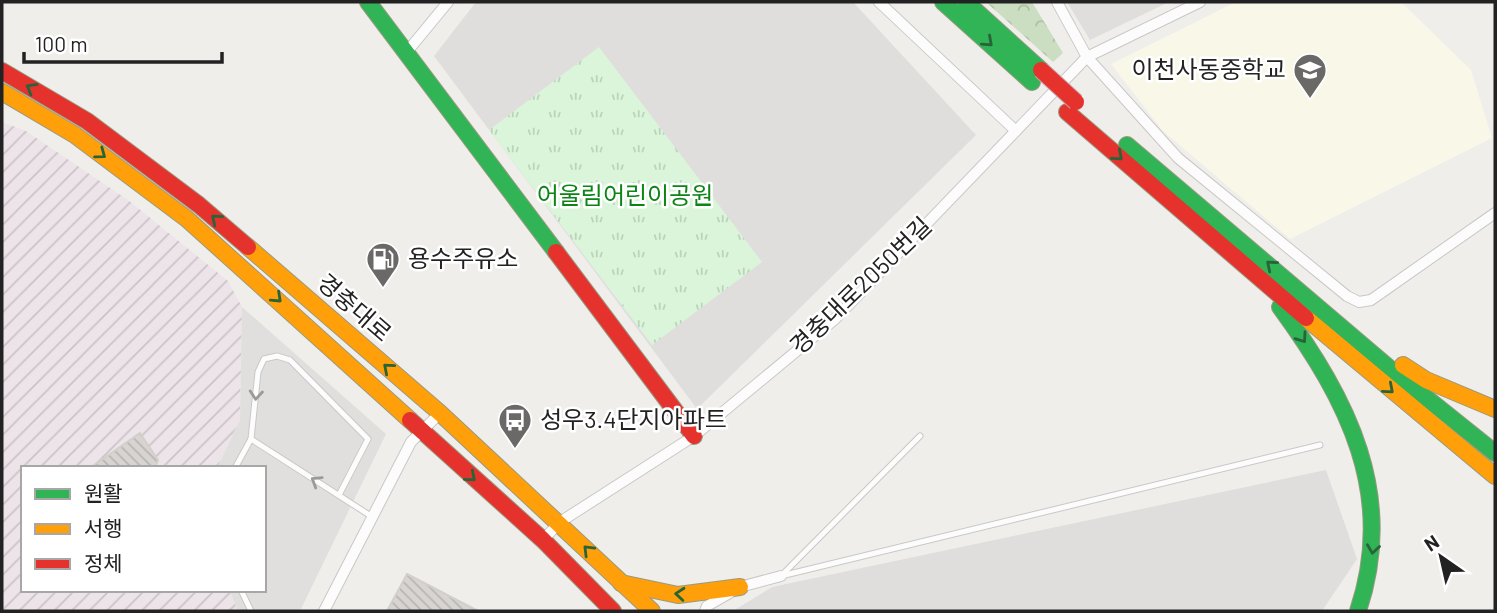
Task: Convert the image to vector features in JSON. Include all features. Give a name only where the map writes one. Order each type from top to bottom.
[{"type":"main road","points":[[368,2],[694,436]]},
{"type":"main road","points":[[943,2],[1037,76],[1245,265],[1495,475]]},
{"type":"main road","points":[[967,2],[1037,76]]},
{"type":"main road","name":"경충대로","points":[[2,71],[87,121],[199,205],[440,413],[560,522],[652,611]]},
{"type":"main road","name":"경충대로","points":[[2,92],[75,135],[187,219],[420,432],[543,540],[613,611]]},
{"type":"main road","points":[[1072,107],[1323,309],[1495,453]]},
{"type":"main road","points":[[1245,265],[1305,341],[1348,418],[1373,502],[1374,538],[1368,583],[1358,611]]},
{"type":"main road","points":[[1323,309],[1426,380],[1495,409]]},
{"type":"main road","points":[[621,583],[678,595],[740,587]]},
{"type":"street","points":[[406,53],[448,2]]},
{"type":"street","points":[[879,2],[1016,131]]},
{"type":"street","points":[[1057,2],[1087,57],[1178,158],[1347,296],[1359,302],[1371,300],[1495,213]]},
{"type":"street","points":[[1087,57],[1200,2]]},
{"type":"street","name":"경충대로2050번길","points":[[543,540],[560,522],[694,436],[834,320],[1087,57]]},
{"type":"street","points":[[324,611],[411,442],[440,413]]},
{"type":"street","points":[[705,611],[707,606],[740,587],[781,576]]},
{"type":"lane","points":[[237,466],[251,439],[258,372],[264,359],[276,356],[290,360],[368,439],[339,495]]},
{"type":"lane","points":[[781,576],[920,436]]},
{"type":"lane","points":[[251,439],[374,518]]},
{"type":"lane","points":[[781,576],[1321,445]]},
{"type":"lane","points":[[242,592],[251,611]]},
{"type":"shaded area","points":[[476,2],[853,2],[976,135],[697,409],[434,56]]},
{"type":"shaded area","points":[[1067,2],[1169,2],[1090,40]]},
{"type":"shaded area","name":"이천사동중학교","points":[[1236,2],[1401,2],[1471,70],[1492,138],[1290,239],[1163,131],[1111,64]]},
{"type":"shaded area","points":[[2,122],[26,131],[128,200],[228,281],[242,307],[240,420],[218,466],[21,466],[21,592],[230,592],[238,611],[2,611]]},
{"type":"shaded area","points":[[242,307],[386,434],[300,611],[238,611],[230,592],[266,592],[266,466],[218,466],[240,420]]},
{"type":"shaded area","points":[[1326,470],[1357,559],[1322,611],[733,611],[772,587]]},
{"type":"green space","points":[[986,2],[1032,2],[1063,53],[1053,62]]},
{"type":"green space","name":"어울림어린이공원","points":[[599,47],[762,262],[652,345],[489,130]]},
{"type":"building","points":[[140,433],[158,460],[156,466],[93,466]]},
{"type":"building","points":[[407,574],[478,611],[387,611]]},
{"type":"traffic: fast","points":[[368,2],[556,252]]},
{"type":"traffic: fast","points":[[943,2],[1032,82]]},
{"type":"traffic: fast","points":[[966,2],[1041,70]]},
{"type":"traffic: fast","points":[[1127,145],[1394,372],[1495,453]]},
{"type":"traffic: fast","points":[[1280,307],[1326,377],[1345,413],[1359,450],[1368,488],[1372,528],[1369,568],[1358,611]]},
{"type":"traffic: slow","points":[[2,92],[75,135],[187,219],[410,420]]},
{"type":"traffic: slow","points":[[248,247],[440,413],[652,611]]},
{"type":"traffic: slow","points":[[1306,318],[1495,476]]},
{"type":"traffic: slow","points":[[1403,365],[1426,380],[1495,409]]},
{"type":"traffic: slow","points":[[621,583],[678,595],[740,587]]},
{"type":"traffic: jam","points":[[1041,70],[1076,102]]},
{"type":"traffic: jam","points":[[2,71],[87,121],[199,205],[248,247]]},
{"type":"traffic: jam","points":[[1067,112],[1306,318]]},
{"type":"traffic: jam","points":[[556,252],[694,436]]},
{"type":"traffic: jam","points":[[410,420],[543,540],[613,611]]},
{"type":"place","name":"이천사동중학교","points":[[1310,100]]},
{"type":"place","name":"용수주유소","points":[[383,289]]},
{"type":"place","name":"성우3.4단지아파트","points":[[515,450]]}]
